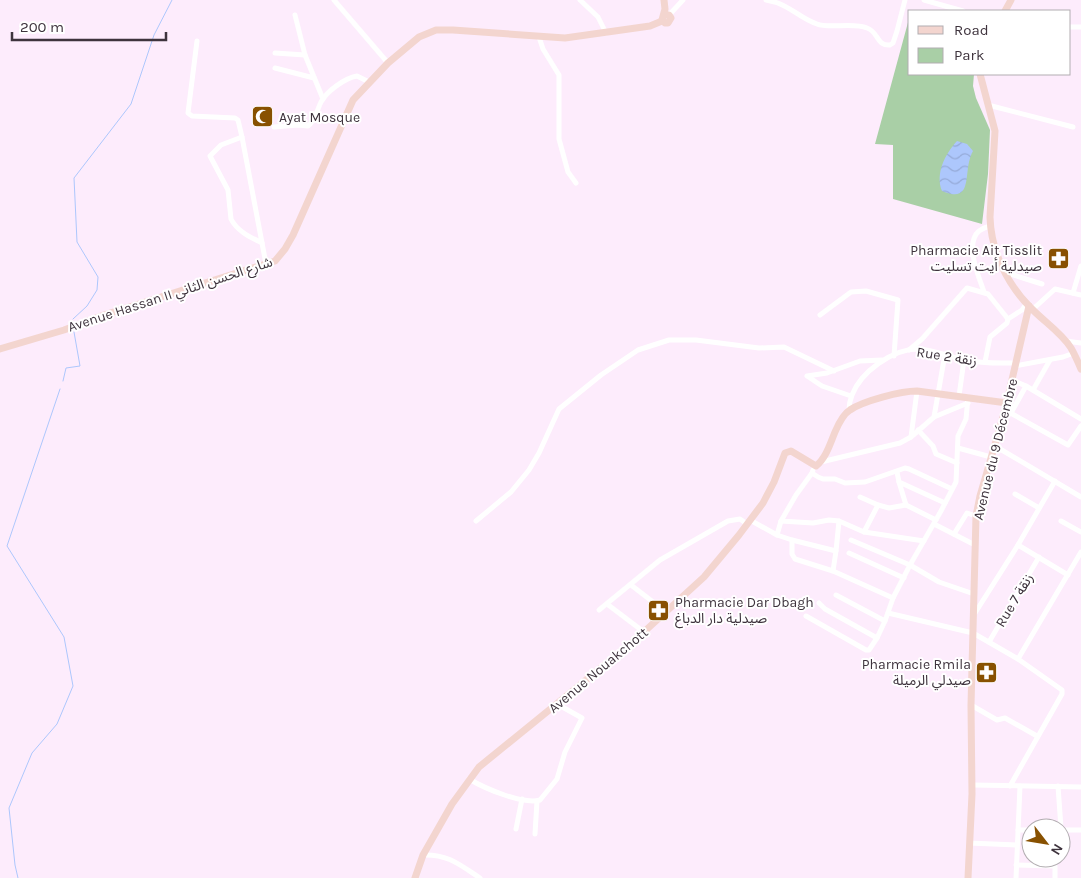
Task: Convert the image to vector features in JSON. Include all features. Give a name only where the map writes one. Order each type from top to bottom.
[{"type":"street","points":[[334,0],[388,63]]},
{"type":"street","points":[[580,0],[598,17],[606,34]]},
{"type":"street","points":[[664,0],[665,17]]},
{"type":"street","points":[[665,17],[682,0]]},
{"type":"street","points":[[766,0],[783,4],[819,25],[867,27],[874,32],[880,43],[885,46],[890,45],[894,39],[905,0]]},
{"type":"street","points":[[924,0],[959,10]]},
{"type":"street","points":[[295,15],[305,55],[323,99]]},
{"type":"street","name":"Avenue Hassan II شارع الحسن الثاني","points":[[0,349],[275,261],[285,249],[348,108],[356,96],[388,63],[420,37],[436,30],[565,38],[606,34],[650,26],[665,17]]},
{"type":"street","points":[[538,37],[559,75],[559,139],[568,172],[576,183]]},
{"type":"street","points":[[197,41],[189,114],[192,116],[236,119],[242,137],[266,264]]},
{"type":"street","points":[[275,53],[305,55]]},
{"type":"street","points":[[275,68],[314,78]]},
{"type":"street","points":[[980,75],[995,131],[990,226],[1003,272],[1030,307],[1066,341],[1074,352],[1081,370]]},
{"type":"street","points":[[274,127],[308,126],[313,121],[323,99],[339,85],[357,76],[369,82]]},
{"type":"street","points":[[988,105],[1073,127]]},
{"type":"street","points":[[242,137],[221,145],[210,156],[228,190],[233,223],[246,234],[262,243]]},
{"type":"street","points":[[984,292],[973,252],[976,236],[982,229],[990,226]]},
{"type":"street","points":[[1073,293],[1081,266]]},
{"type":"street","points":[[1003,272],[1042,284]]},
{"type":"street","points":[[909,350],[922,340],[967,288],[984,292],[990,296],[1008,319]]},
{"type":"street","points":[[985,362],[990,337],[1007,323],[1008,319],[1030,307],[1055,289],[1081,295]]},
{"type":"street","points":[[820,315],[851,292],[866,291],[898,300],[894,356]]},
{"type":"street","name":"Avenue du 9 Décembre","points":[[968,878],[968,843],[972,786],[971,705],[976,516],[991,457],[1008,409],[1012,380],[1030,307]]},
{"type":"street","points":[[476,522],[512,492],[529,470],[559,409],[638,350],[669,340],[696,340],[759,348],[784,347],[834,371]]},
{"type":"street","points":[[1066,341],[1081,343]]},
{"type":"street","name":"Rue 2 زنقة","points":[[849,410],[851,396],[865,376],[882,360],[909,350],[919,349],[964,360],[1016,365],[1050,360],[1074,352]]},
{"type":"street","points":[[934,417],[945,354]]},
{"type":"street","points":[[851,396],[822,386],[808,377],[834,371],[860,361],[882,360]]},
{"type":"street","points":[[959,396],[964,360]]},
{"type":"street","points":[[1032,390],[1050,360]]},
{"type":"street","points":[[1012,380],[1026,386],[1081,419]]},
{"type":"street","points":[[1008,409],[1026,386]]},
{"type":"street","points":[[911,437],[917,391]]},
{"type":"street","points":[[777,535],[781,521],[813,469],[821,462],[849,410],[865,403],[902,392],[917,391],[959,396],[968,400],[1008,409],[1068,445],[1081,426]]},
{"type":"street","points":[[821,462],[900,443],[911,437],[934,417],[968,400]]},
{"type":"street","points":[[806,616],[869,650],[877,638],[893,598],[910,565],[956,482],[958,436],[966,419],[968,400]]},
{"type":"street","points":[[918,430],[933,446],[936,454],[957,463]]},
{"type":"street","points":[[995,446],[1081,496]]},
{"type":"street","points":[[958,448],[991,457]]},
{"type":"street","name":"Avenue Nouakchott","points":[[415,878],[423,855],[452,804],[469,779],[486,760],[644,632],[704,577],[749,522],[769,492],[785,453],[791,451],[813,469]]},
{"type":"street","points":[[813,469],[818,477],[823,479],[852,483],[873,481],[909,468],[952,489]]},
{"type":"street","points":[[897,472],[906,505]]},
{"type":"street","points":[[974,614],[1018,545],[1055,481]]},
{"type":"street","points":[[899,482],[945,503]]},
{"type":"street","points":[[1015,494],[1039,508]]},
{"type":"street","points":[[860,497],[878,505],[892,508],[906,505],[975,545]]},
{"type":"street","points":[[864,532],[878,505]]},
{"type":"street","points":[[954,534],[967,513],[976,516]]},
{"type":"street","points":[[599,610],[660,560],[728,521],[740,519],[792,540],[836,551]]},
{"type":"street","points":[[781,521],[813,523],[829,520],[839,521],[864,532],[924,541]]},
{"type":"street","points":[[833,571],[839,521]]},
{"type":"street","points":[[1061,521],[1081,532]]},
{"type":"street","points":[[792,540],[794,559],[833,571],[893,598]]},
{"type":"street","points":[[851,540],[910,565],[940,582],[974,594]]},
{"type":"street","points":[[1018,545],[1068,575]]},
{"type":"street","points":[[849,553],[904,578]]},
{"type":"street","points":[[1018,659],[1080,554]]},
{"type":"street","name":"Rue 7 زنقة","points":[[989,642],[1038,557]]},
{"type":"street","points":[[631,585],[666,612]]},
{"type":"street","points":[[836,595],[885,621]]},
{"type":"street","points":[[819,603],[825,609],[877,638]]},
{"type":"street","points":[[607,604],[644,632]]},
{"type":"street","points":[[888,613],[973,633],[1018,659],[1062,690],[1062,694],[1010,786]]},
{"type":"street","points":[[469,779],[491,791],[522,799],[540,800],[555,782],[565,752],[582,718],[557,704]]},
{"type":"street","points":[[971,705],[997,720],[1005,718],[1038,736]]},
{"type":"street","points":[[972,786],[1081,787]]},
{"type":"street","points":[[1016,878],[1020,786]]},
{"type":"street","points":[[1058,786],[1060,818]]},
{"type":"street","points":[[516,829],[522,799]]},
{"type":"street","points":[[535,834],[537,801]]},
{"type":"street","points":[[968,843],[1017,845]]},
{"type":"street","points":[[423,855],[437,855],[447,858],[480,878]]},
{"type":"street","points":[[1016,865],[1055,866],[1054,878]]},
{"type":"green space","points":[[908,22],[908,75],[974,75],[973,86],[976,98],[990,130],[988,174],[982,224],[893,199],[893,145],[875,144]]},
{"type":"water","points":[[957,141],[967,144],[973,151],[962,192],[951,194],[942,191],[940,178],[942,164]]},
{"type":"waterway","points":[[73,319],[87,306],[97,290],[98,277],[77,242],[74,178],[131,104],[154,35],[172,0]]},
{"type":"waterway","points":[[63,381],[66,368],[80,366],[74,332]]},
{"type":"waterway","points":[[18,878],[9,808],[32,753],[57,724],[73,686],[64,637],[7,546],[60,389]]},
{"type":"place","name":"Ayat Mosque","points":[[263,117]]},
{"type":"place","name":"Pharmacie Ait Tisslit صيدلية أيت تسليت","points":[[1058,258]]},
{"type":"place","name":"Pharmacie Dar Dbagh صيدلية دار الدباغ","points":[[659,610]]},
{"type":"place","name":"Pharmacie Rmila صيدلي الرميلة","points":[[987,672]]}]
